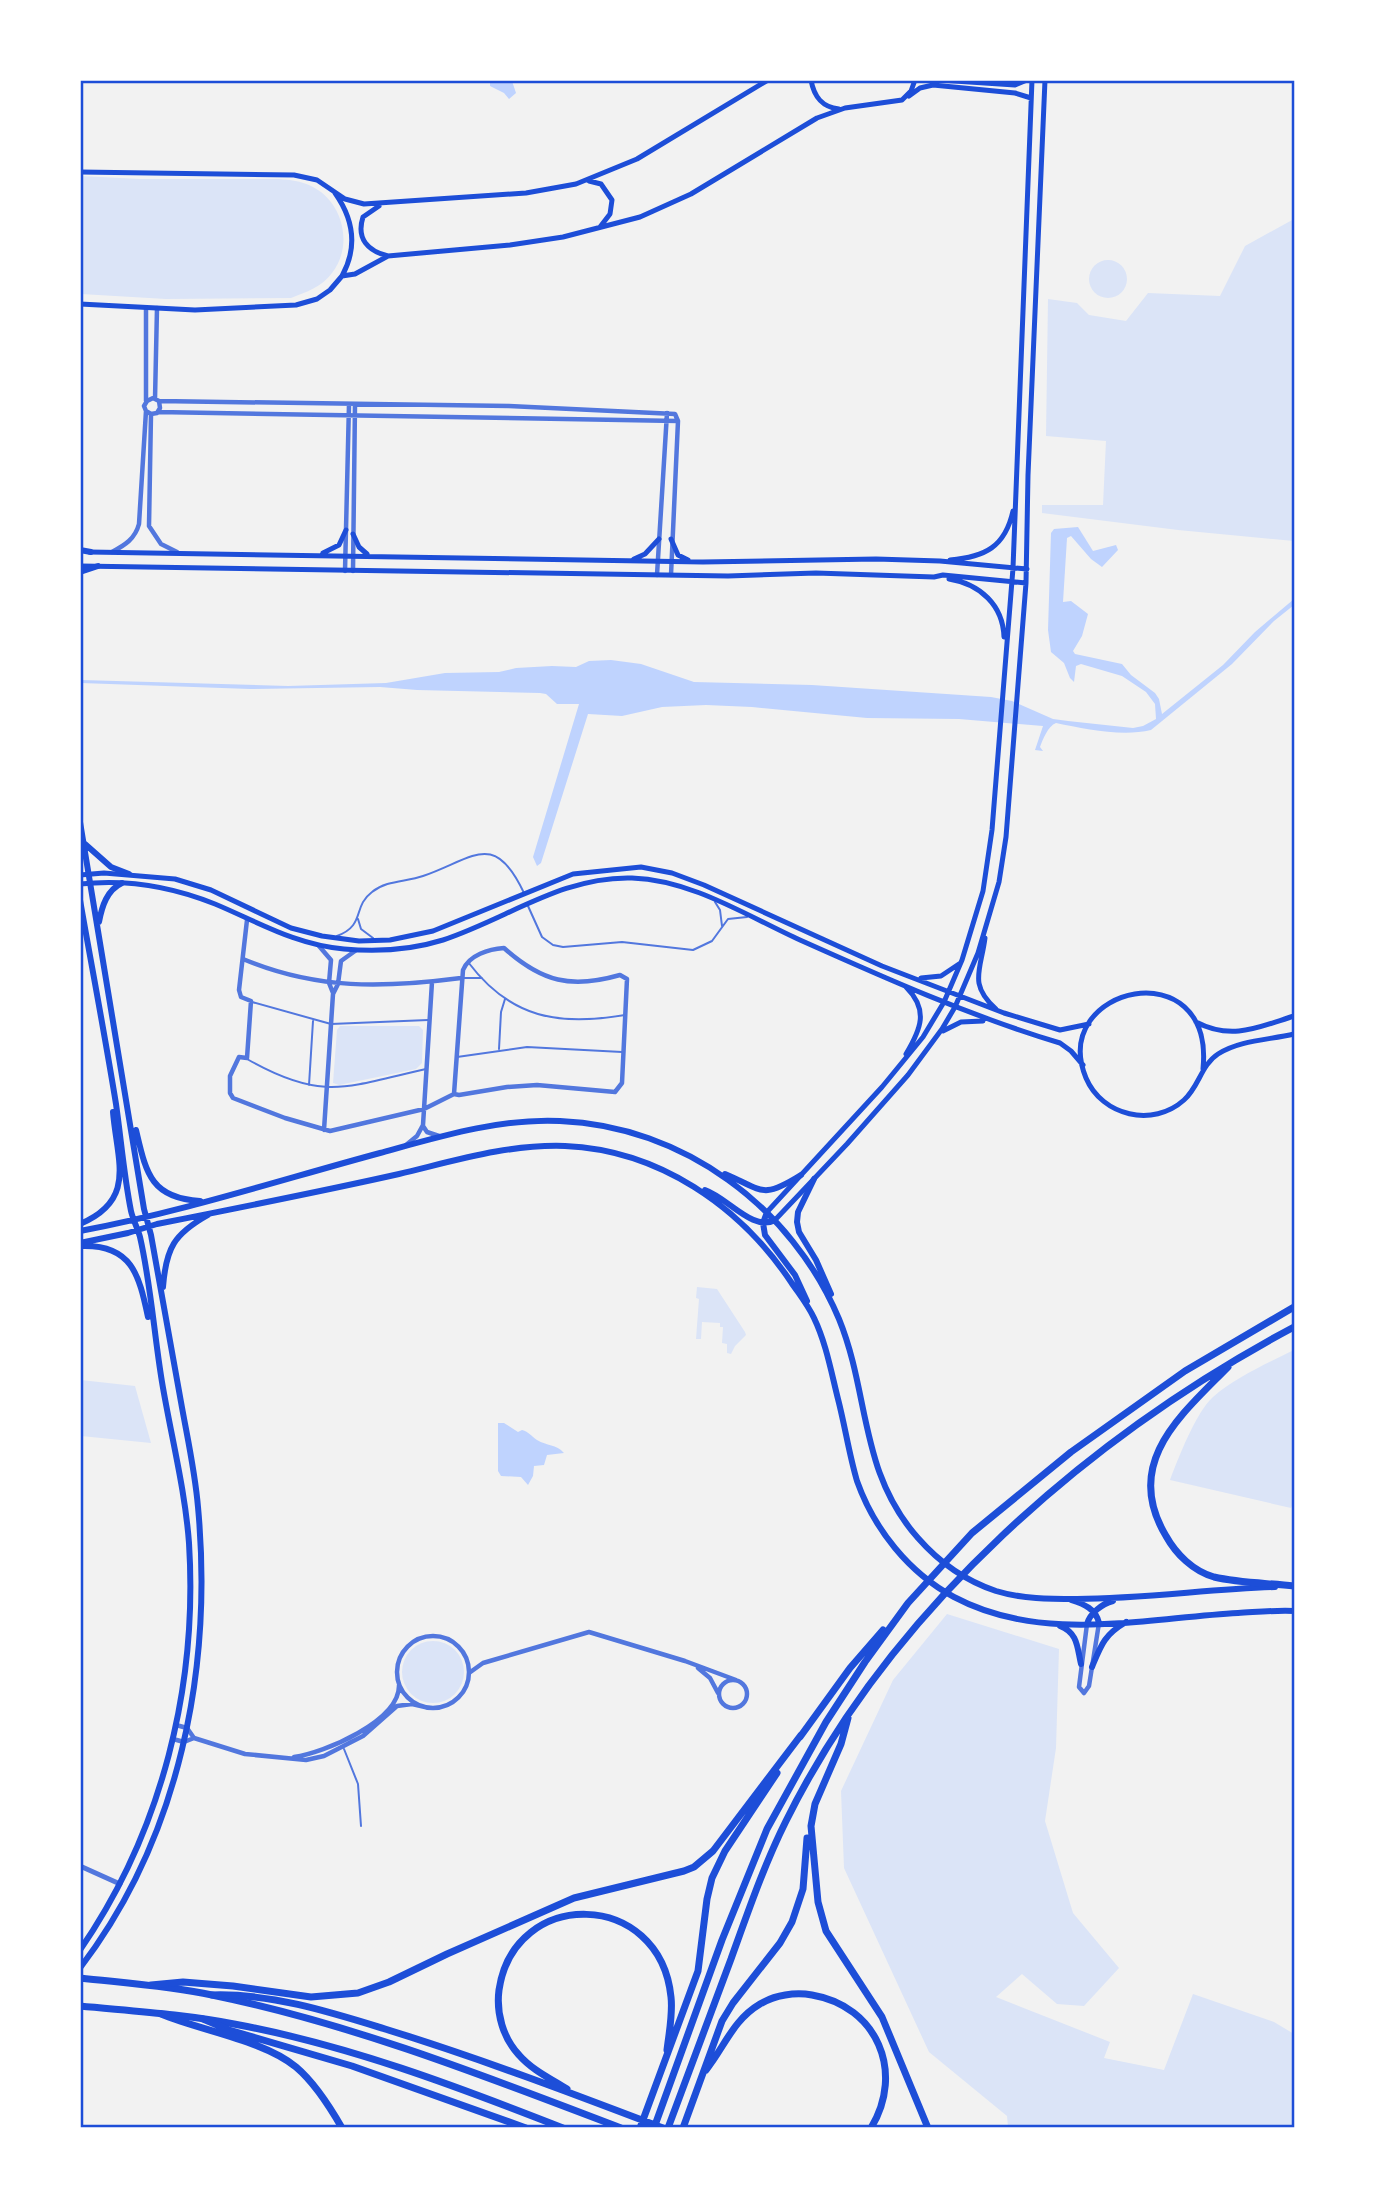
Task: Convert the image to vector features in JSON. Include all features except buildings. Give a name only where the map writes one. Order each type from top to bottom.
[{"type":"highway","points":[[150,1985],[183,1982],[312,1997],[358,1993],[389,1982],[574,1898],[694,1867],[713,1851],[863,1652],[958,1547],[996,1512],[1071,1452],[1185,1371],[1294,1307]]},
{"type":"highway","points":[[668,2127],[773,1848],[849,1711],[894,1653],[979,1560],[1082,1466],[1195,1383],[1294,1327]]},
{"type":"highway","points":[[1239,1356],[1178,1417],[1156,1450],[1150,1479],[1153,1507],[1167,1539],[1195,1569],[1214,1577],[1294,1586]]},
{"type":"highway","points":[[654,2127],[718,1950],[767,1829],[826,1722],[907,1605]]},
{"type":"highway","points":[[849,1711],[841,1744],[815,1804],[811,1826],[820,1916],[826,1931],[882,2017],[928,2127]]},
{"type":"highway","points":[[640,2127],[698,1971],[712,1878],[725,1851],[801,1735]]},
{"type":"highway","points":[[683,2127],[725,2015],[780,1943],[792,1922],[803,1889],[810,1806],[841,1744]]},
{"type":"highway","points":[[583,2098],[521,2058],[501,2022],[498,1997],[506,1965],[518,1947],[534,1931],[566,1916],[590,1914],[615,1920],[628,1925],[647,1940],[661,1961],[670,1988],[671,2012],[665,2062]]},
{"type":"highway","points":[[80,1978],[212,1995],[368,2035],[621,2127]]},
{"type":"highway","points":[[701,2076],[713,2061],[727,2035],[745,2014],[763,2001],[795,1994],[829,1999],[862,2018],[877,2039],[885,2067],[884,2093],[871,2127]]},
{"type":"highway","points":[[212,1995],[253,1997],[336,2014],[434,2044],[663,2127]]},
{"type":"highway","points":[[80,2006],[203,2019],[256,2028],[363,2056],[563,2127]]},
{"type":"highway","points":[[161,2014],[278,2055],[297,2068],[314,2086],[342,2127]]},
{"type":"highway","points":[[203,2019],[229,2030],[352,2066],[526,2127]]},
{"type":"main road","points":[[576,184],[637,159],[768,80]]},
{"type":"main road","points":[[811,80],[820,102],[830,107],[898,102],[920,88],[933,85],[1014,93],[1031,98]]},
{"type":"main road","points":[[907,98],[915,80]]},
{"type":"main road","points":[[940,80],[1015,85],[1029,80],[1031,98],[1013,568],[986,879],[962,960],[944,1002],[923,1037],[896,1071],[767,1212],[763,1223],[765,1235],[795,1275],[810,1309],[827,1354],[857,1480],[870,1511],[888,1539],[919,1572],[954,1597],[1000,1616],[1054,1624],[1087,1624],[1225,1613],[1294,1612]]},
{"type":"main road","points":[[999,1011],[981,992],[977,980],[1005,849],[1018,692],[1027,569],[1028,475],[1045,80]]},
{"type":"main road","points":[[399,202],[375,207],[366,214],[362,223],[362,235],[366,245],[376,253],[388,256],[510,245],[596,230],[639,217],[678,200],[799,128],[845,108]]},
{"type":"main road","points":[[80,172],[164,175],[294,174],[317,180],[345,199],[364,204],[526,193],[587,181],[601,184],[612,200],[610,214],[596,230]]},
{"type":"main road","points":[[80,304],[195,310],[307,303],[330,290],[342,276],[352,248],[352,229],[344,206],[333,191]]},
{"type":"main road","points":[[342,276],[355,274],[388,256]]},
{"type":"main road","points":[[940,561],[979,556],[995,546],[1009,525],[1017,486]]},
{"type":"main road","points":[[316,555],[335,548],[342,541],[346,530]]},
{"type":"main road","points":[[354,534],[362,550],[370,556]]},
{"type":"main road","points":[[631,560],[645,554],[659,539]]},
{"type":"main road","points":[[671,539],[680,557],[703,562]]},
{"type":"main road","points":[[80,551],[671,562],[825,559],[940,561],[1027,569]]},
{"type":"main road","points":[[80,566],[728,576],[816,573],[934,577],[964,582],[992,601],[1002,621],[1004,662]]},
{"type":"main road","points":[[80,572],[98,566]]},
{"type":"main road","points":[[934,577],[943,575],[1026,583]]},
{"type":"main road","points":[[80,822],[146,1217],[192,1468],[201,1552],[203,1605],[198,1667],[173,1786],[152,1845],[123,1904],[80,1968]]},
{"type":"main road","points":[[84,843],[111,867],[129,874]]},
{"type":"main road","points":[[80,875],[129,874],[163,877],[190,883],[224,896],[272,920],[307,932],[332,938],[379,940],[405,938],[433,931],[563,877],[587,871],[642,867],[672,873],[724,893],[832,944],[999,1011],[1060,1030],[1089,1024]]},
{"type":"main road","points":[[80,884],[122,883],[173,890],[217,905],[280,934],[319,946],[389,950],[435,943],[578,884],[594,880],[631,878],[674,885],[711,898],[993,1023]]},
{"type":"main road","points":[[99,928],[106,898],[112,889],[122,883]]},
{"type":"main road","points":[[80,901],[180,1476],[189,1543],[190,1610],[176,1725],[146,1826],[120,1884],[80,1950]]},
{"type":"main road","points":[[80,1244],[216,1211],[480,1154],[535,1146],[582,1147],[618,1154],[668,1172],[714,1194],[749,1219],[763,1223],[775,1220],[908,1074],[938,1034],[955,1007],[987,925]]},
{"type":"main road","points":[[911,976],[927,979],[941,976],[953,970],[962,960]]},
{"type":"main road","points":[[896,1071],[921,1023],[916,1000],[903,985]]},
{"type":"main road","points":[[938,1034],[961,1022],[978,1020],[1060,1043],[1083,1065],[1093,1089],[1101,1099],[1123,1112],[1135,1115],[1160,1114],[1183,1102],[1199,1081],[1203,1069],[1203,1036],[1186,1009],[1173,999],[1158,993],[1126,994],[1111,1000],[1089,1024],[1082,1049],[1083,1065]]},
{"type":"main road","points":[[1196,1022],[1226,1033],[1294,1016]]},
{"type":"main road","points":[[1203,1069],[1215,1056],[1230,1048],[1294,1034]]},
{"type":"main road","points":[[80,1224],[107,1209],[117,1190],[119,1164],[111,1077]]},
{"type":"main road","points":[[127,1097],[146,1168],[155,1184],[176,1198],[212,1200]]},
{"type":"main road","points":[[80,1231],[212,1200],[443,1137],[525,1122],[580,1122],[624,1131],[681,1150],[755,1190],[783,1186],[801,1175]]},
{"type":"main road","points":[[717,1171],[767,1212],[799,1246],[814,1268],[839,1320]]},
{"type":"main road","points":[[814,1179],[798,1212],[799,1233],[827,1281],[849,1351],[876,1464],[889,1498],[906,1525],[937,1557],[977,1583],[1019,1596],[1124,1599],[1294,1586]]},
{"type":"main road","points":[[696,1187],[731,1213],[762,1244],[779,1263],[810,1309]]},
{"type":"main road","points":[[163,1299],[165,1267],[174,1242],[187,1228],[216,1211]]},
{"type":"main road","points":[[80,1244],[115,1251],[138,1276],[162,1380]]},
{"type":"main road","points":[[1066,1599],[1083,1604],[1094,1613],[1099,1623]]},
{"type":"main road","points":[[1087,1624],[1089,1618],[1105,1603],[1124,1599]]},
{"type":"main road","points":[[1092,1667],[1108,1633],[1127,1621]]},
{"type":"main road","points":[[1054,1624],[1070,1630],[1076,1639],[1081,1664]]},
{"type":"street","points":[[146,308],[149,526],[161,544],[178,553]]},
{"type":"street","points":[[158,308],[158,412]]},
{"type":"street","points":[[146,402],[157,400],[509,406],[675,414],[678,421],[671,575]]},
{"type":"street","points":[[228,403],[228,414]]},
{"type":"street","points":[[251,403],[251,414]]},
{"type":"street","points":[[292,403],[293,415]]},
{"type":"street","points":[[352,404],[353,571]]},
{"type":"street","points":[[148,413],[678,421]]},
{"type":"street","points":[[111,552],[128,543],[139,524],[148,413]]},
{"type":"street","points":[[657,575],[667,413]]},
{"type":"street","points":[[345,571],[352,415]]},
{"type":"street","points":[[247,920],[239,993],[243,999],[251,1002],[247,1058],[239,1057],[233,1068],[230,1093],[233,1098],[324,1130],[336,1130],[424,1109],[454,1094],[537,1085],[611,1092],[618,1090],[622,1083],[627,984],[625,976],[585,982],[549,978],[524,965],[504,948],[475,956],[464,966],[462,978],[454,1094]]},
{"type":"street","points":[[319,946],[331,960],[329,983],[333,994]]},
{"type":"street","points":[[324,1130],[333,994],[338,984],[341,961],[356,950]]},
{"type":"street","points":[[243,959],[272,972],[338,984],[394,986],[462,978]]},
{"type":"street","points":[[403,1147],[424,1127],[432,982]]},
{"type":"street","points":[[424,1127],[429,1133],[443,1137]]},
{"type":"street","points":[[1087,1624],[1079,1687],[1084,1693],[1088,1686],[1099,1623]]},
{"type":"street","points":[[469,1673],[483,1663],[589,1632],[685,1661],[736,1680],[743,1684],[747,1691],[744,1704],[737,1708],[728,1708],[710,1678],[685,1661]]},
{"type":"street","points":[[176,1725],[187,1728],[194,1738],[244,1754],[286,1759],[323,1751],[344,1744],[363,1736],[397,1706],[412,1704],[437,1708],[453,1702],[464,1690],[469,1673],[459,1647],[438,1636],[425,1637],[412,1643],[404,1651],[398,1665],[399,1692],[393,1703],[344,1744]]},
{"type":"street","points":[[467,1662],[483,1663]]},
{"type":"street","points":[[398,1679],[405,1695],[414,1703],[425,1707]]},
{"type":"street","points":[[720,1698],[722,1686],[728,1681],[736,1680]]},
{"type":"street","points":[[173,1739],[184,1742],[194,1738]]},
{"type":"street","points":[[80,1866],[120,1884]]},
{"type":"lane","points":[[332,938],[348,931],[358,918],[366,897],[377,888],[421,877],[481,853],[494,855],[506,863],[524,894]]},
{"type":"lane","points":[[711,898],[720,910],[722,927]]},
{"type":"lane","points":[[528,903],[542,937],[553,945],[563,947],[622,942],[694,950],[712,941],[725,921],[751,917]]},
{"type":"lane","points":[[358,918],[359,926],[365,934],[379,940]]},
{"type":"lane","points":[[468,962],[505,999],[527,1012],[548,1017],[599,1019],[625,1015]]},
{"type":"lane","points":[[462,978],[483,978]]},
{"type":"lane","points":[[499,1050],[501,1012],[505,999]]},
{"type":"lane","points":[[251,1002],[331,1024],[429,1020]]},
{"type":"lane","points":[[309,1086],[314,1020]]},
{"type":"lane","points":[[456,1058],[543,1046],[623,1053]]},
{"type":"lane","points":[[247,1058],[278,1076],[327,1089],[349,1087],[426,1069]]},
{"type":"lane","points":[[344,1744],[356,1778],[361,1826]]},
{"type":"shaded area","points":[[81,176],[140,179],[279,179],[303,183],[322,193],[338,213],[343,237],[339,262],[323,282],[291,298],[166,299],[81,294]]},
{"type":"shaded area","points":[[1294,219],[1294,541],[1042,513],[1042,505],[1103,505],[1106,441],[1046,436],[1048,299],[1077,303],[1089,315],[1126,321],[1148,293],[1220,296],[1245,246]]},
{"type":"shaded area","points":[[1108,260],[1122,265],[1127,279],[1122,293],[1108,298],[1094,293],[1089,279],[1094,265]]},
{"type":"shaded area","points":[[340,1026],[419,1026],[423,1030],[422,1063],[416,1069],[339,1085],[333,1083],[337,1030]]},
{"type":"shaded area","points":[[697,1287],[717,1289],[745,1332],[746,1335],[731,1354],[727,1353],[727,1344],[722,1343],[723,1327],[720,1327],[720,1323],[702,1322],[701,1339],[696,1339],[699,1299],[696,1298]]},
{"type":"shaded area","points":[[1294,1350],[1294,1501],[1291,1508],[1170,1480],[1194,1424],[1213,1397],[1242,1377]]},
{"type":"shaded area","points":[[81,1380],[135,1386],[151,1443],[81,1436]]},
{"type":"shaded area","points":[[947,1614],[1059,1649],[1056,1748],[1045,1821],[1073,1913],[1119,1968],[1084,2006],[1057,2004],[1022,1974],[996,1997],[1110,2042],[1104,2058],[1164,2070],[1193,1994],[1274,2022],[1294,2034],[1294,2127],[1008,2127],[1007,2116],[929,2052],[844,1868],[841,1791],[893,1680]]},
{"type":"shaded area","points":[[433,1641],[445,1643],[455,1650],[462,1660],[462,1684],[455,1694],[445,1701],[433,1703],[421,1701],[411,1694],[404,1684],[402,1672],[404,1660],[411,1650],[421,1643]]},
{"type":"water","points":[[490,81],[512,81],[516,93],[509,99],[504,93],[490,86]]},
{"type":"water","points":[[1078,527],[1093,551],[1116,545],[1118,550],[1102,567],[1091,559],[1071,536],[1067,538],[1063,602],[1071,601],[1088,614],[1082,636],[1073,651],[1075,654],[1122,664],[1131,675],[1155,693],[1162,714],[1223,665],[1255,632],[1294,599],[1294,605],[1274,621],[1232,664],[1151,730],[1116,732],[1056,723],[1044,737],[1040,747],[1043,751],[1035,750],[1043,726],[959,719],[867,718],[706,705],[662,707],[622,716],[588,714],[541,863],[537,866],[533,857],[579,704],[557,704],[546,694],[540,693],[380,687],[250,689],[81,683],[81,680],[288,686],[386,683],[445,673],[576,667],[589,661],[611,660],[641,664],[694,682],[812,685],[991,697],[1012,701],[1053,719],[1133,728],[1143,726],[1156,719],[1155,704],[1146,692],[1122,676],[1081,664],[1076,666],[1074,682],[1064,663],[1051,652],[1048,630],[1051,533],[1054,529]]},
{"type":"water","points":[[498,1423],[504,1423],[518,1432],[522,1430],[564,1453],[547,1455],[544,1465],[534,1466],[528,1485],[521,1477],[501,1476],[498,1471]]}]
